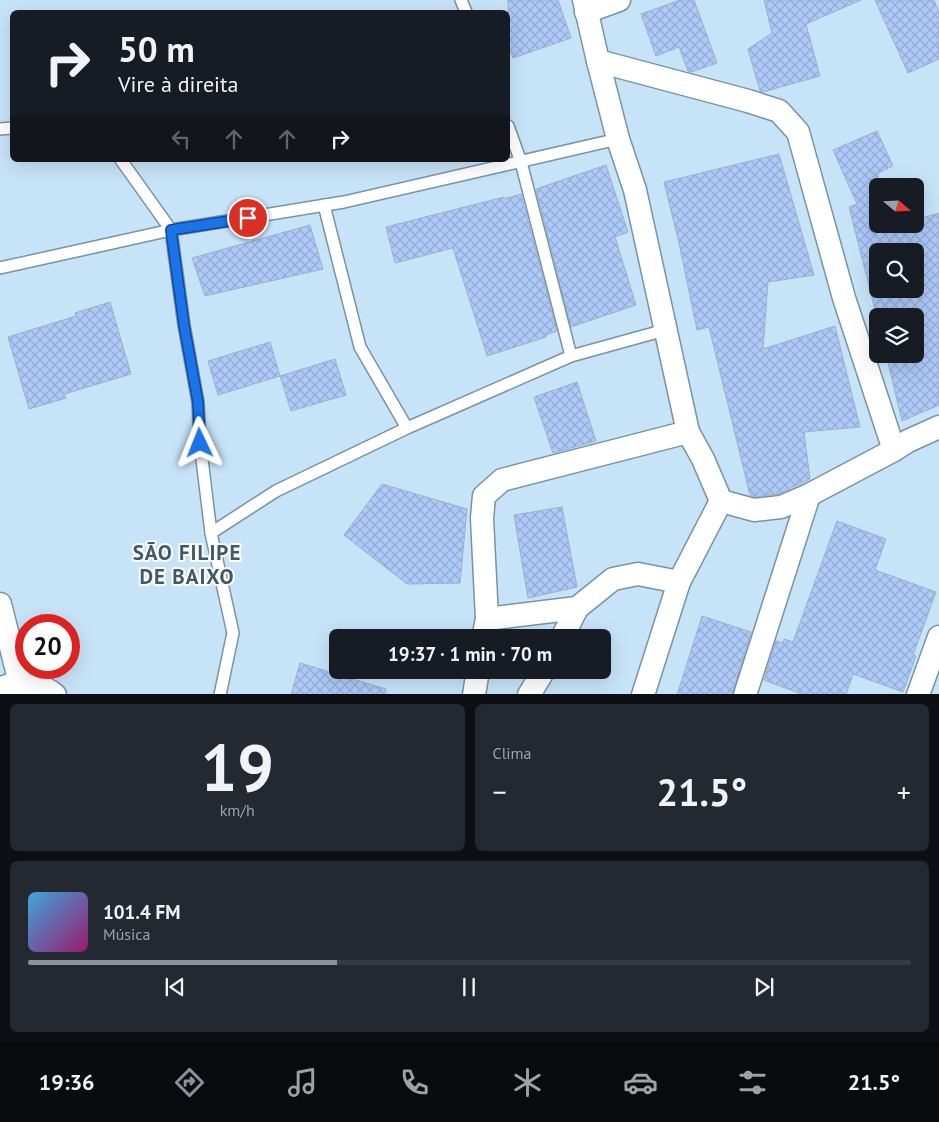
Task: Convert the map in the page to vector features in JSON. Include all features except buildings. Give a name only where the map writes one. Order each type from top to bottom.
[{"type":"street","points":[[619,0],[585,6],[618,139],[635,190],[688,432],[704,459],[721,501],[679,582],[643,694]]},
{"type":"street","points":[[598,60],[779,110],[798,132],[844,298],[894,450]]},
{"type":"street","points":[[721,501],[754,510],[782,507],[809,495],[908,441],[939,427]]},
{"type":"street","points":[[577,608],[485,628],[482,518],[484,496],[502,480],[688,432]]},
{"type":"street","points":[[745,694],[809,495]]},
{"type":"street","points":[[566,629],[577,608],[614,579],[638,574],[679,582]]},
{"type":"street","points":[[0,604],[10,686],[36,685],[55,694]]},
{"type":"street","points":[[918,694],[939,637]]},
{"type":"street","points":[[474,694],[476,679]]},
{"type":"street","points":[[529,694],[538,679]]},
{"type":"lane","points":[[510,132],[521,162],[571,356]]},
{"type":"lane","points":[[0,268],[171,230],[344,202],[618,139]]},
{"type":"lane","points":[[122,162],[171,230],[184,325],[198,402],[200,443],[211,533],[233,633],[220,694]]},
{"type":"lane","points":[[324,205],[360,347],[407,428]]},
{"type":"lane","points":[[211,533],[276,491],[407,428],[571,356],[665,330]]},
{"type":"district","name":"SÃO FILIPE DE BAIXO","points":[[187,565]]},
{"type":"route","points":[[200,443],[198,402],[184,325],[171,230],[248,218]]}]
